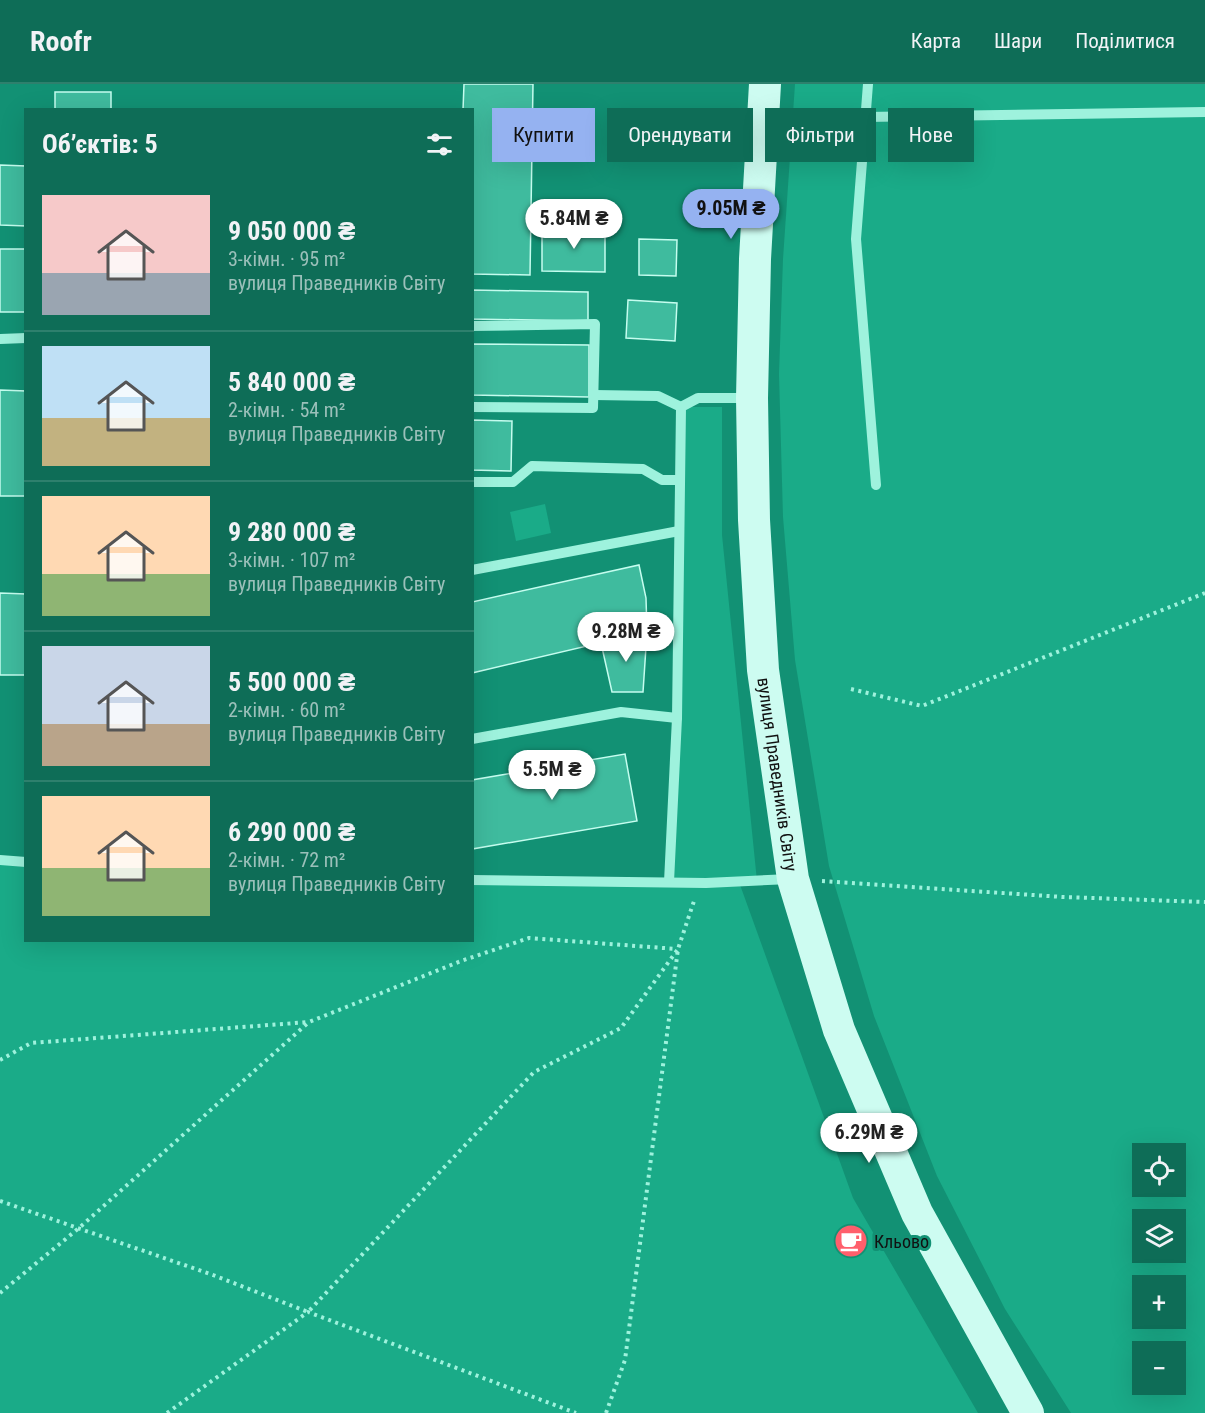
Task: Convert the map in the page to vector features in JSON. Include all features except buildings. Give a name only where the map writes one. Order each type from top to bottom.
[{"type":"main road","name":"вулиця Праведників Світу","points":[[765,84],[755,259],[752,398],[754,520],[763,670],[793,879],[839,1030],[917,1214],[1028,1413]]},
{"type":"lane","points":[[866,108],[868,84]]},
{"type":"lane","points":[[876,117],[1205,112]]},
{"type":"lane","points":[[862,162],[856,239],[876,485]]},
{"type":"lane","points":[[474,326],[595,324],[593,408],[474,407]]},
{"type":"lane","points":[[0,339],[24,338]]},
{"type":"lane","points":[[594,395],[658,396],[681,407]]},
{"type":"lane","points":[[681,407],[698,398],[752,398]]},
{"type":"lane","points":[[669,882],[677,718],[681,407]]},
{"type":"lane","points":[[474,482],[513,482],[532,466],[643,469],[662,480],[680,480]]},
{"type":"lane","points":[[474,570],[680,531]]},
{"type":"lane","points":[[474,739],[621,712],[677,718]]},
{"type":"lane","points":[[0,860],[24,862]]},
{"type":"lane","points":[[474,880],[706,883],[793,879]]},
{"type":"path","points":[[851,689],[922,706],[1205,593]]},
{"type":"path","points":[[793,879],[1063,897],[1205,902]]},
{"type":"path","points":[[606,1413],[625,1360],[678,949],[695,900],[706,883]]},
{"type":"path","points":[[0,1060],[31,1043],[309,1022],[461,961],[529,938],[678,949]]},
{"type":"path","points":[[167,1413],[308,1312],[534,1072],[621,1028],[678,949]]},
{"type":"path","points":[[0,1293],[79,1228],[309,1022]]},
{"type":"path","points":[[0,1201],[213,1275],[576,1413]]},
{"type":"green space","points":[[795,84],[1205,84],[1205,1413],[1071,1413],[1005,1309],[937,1176],[874,1016],[829,866],[795,660],[783,517],[779,374],[790,162],[876,162],[876,108],[793,108]]},
{"type":"green space","points":[[681,407],[722,407],[722,535],[757,881],[739,882],[853,1198],[978,1413],[0,1413],[0,860],[24,862],[24,942],[474,942],[474,880],[669,882]]},
{"type":"green space","points":[[545,504],[551,533],[516,541],[510,512]]},
{"type":"place","name":"Кльово","points":[[851,1241]]}]
